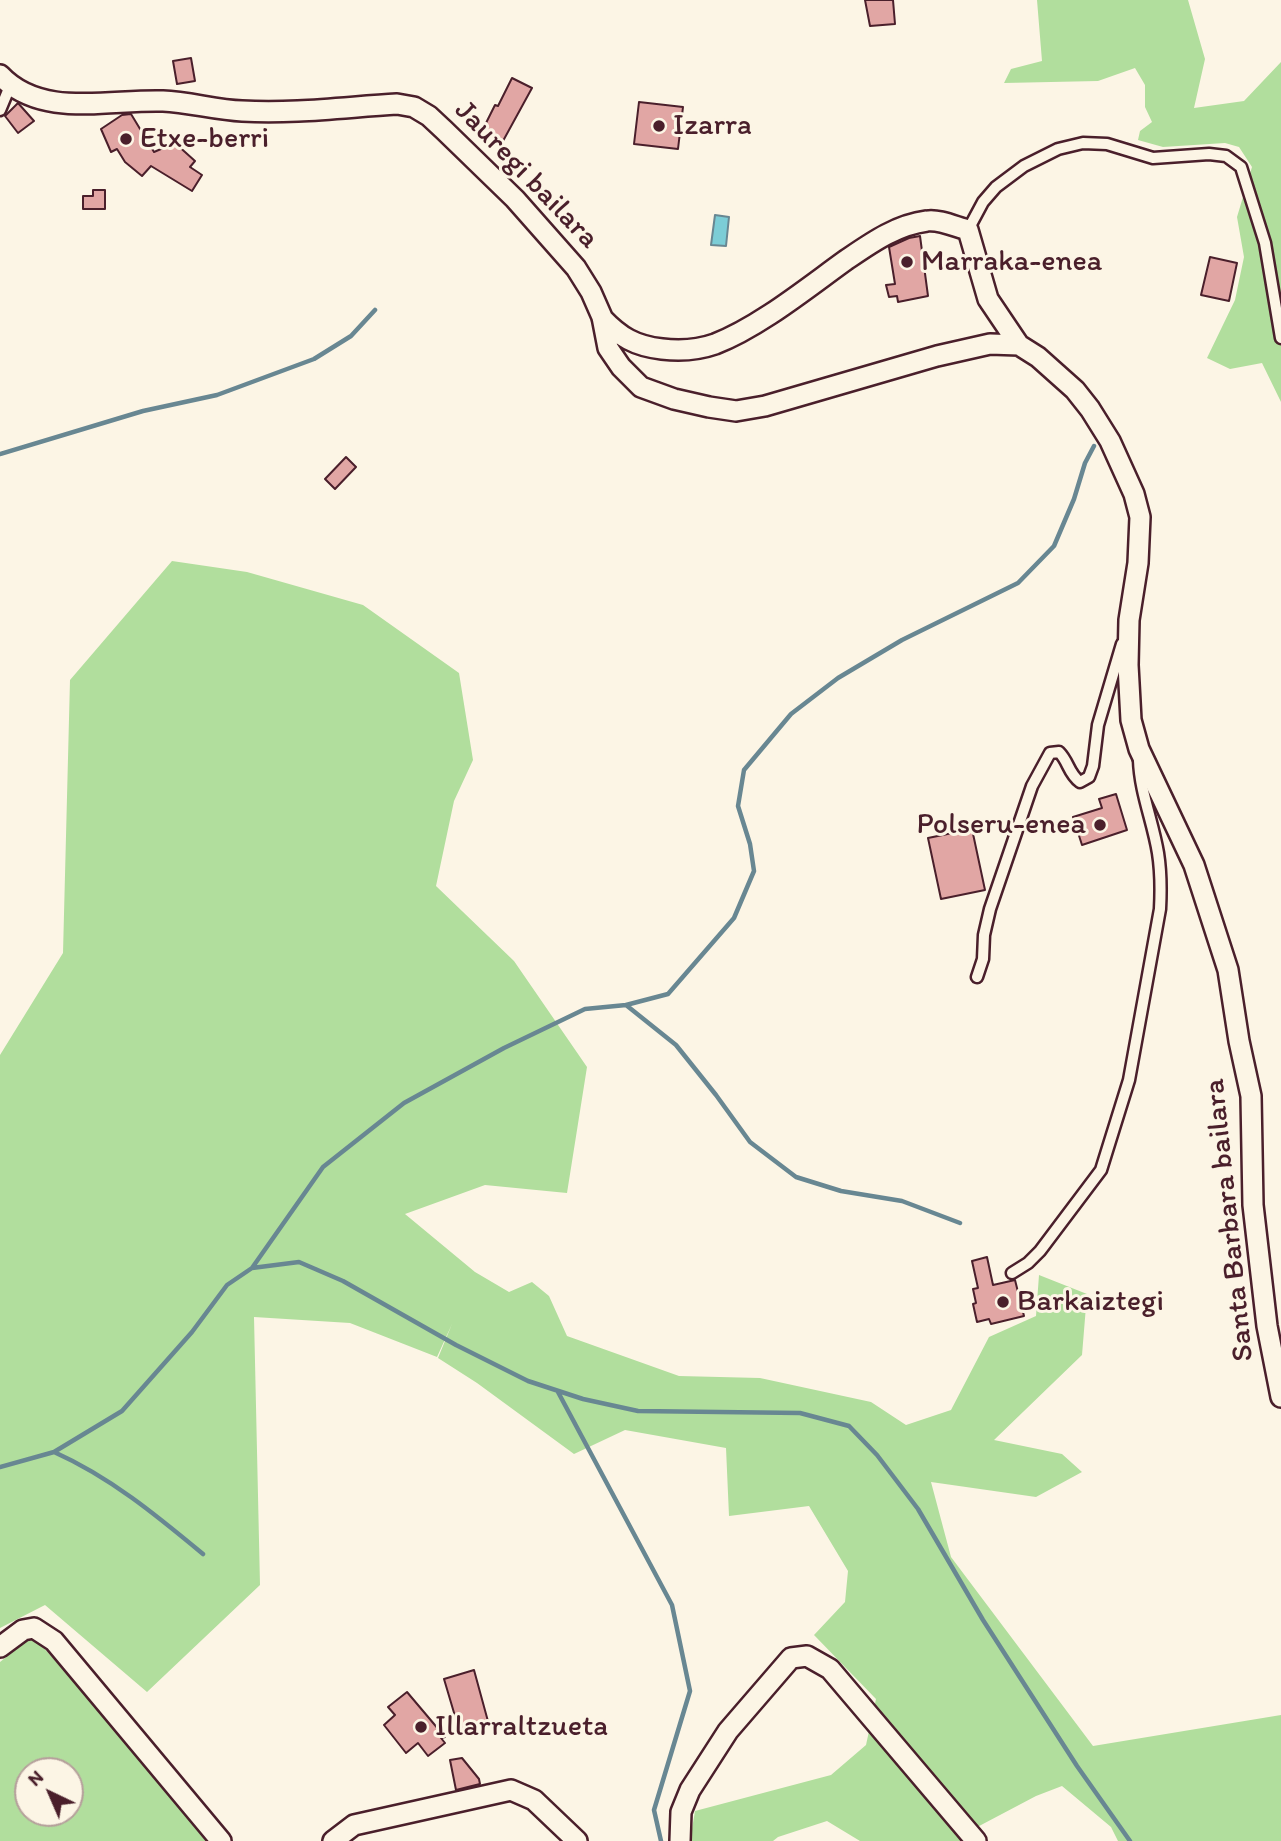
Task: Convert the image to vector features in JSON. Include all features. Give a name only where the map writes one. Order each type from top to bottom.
[{"type":"street","name":"Jauregi bailara","points":[[5,81],[32,96],[61,103],[164,101],[266,112],[397,104],[414,107],[429,116],[480,164],[576,268],[602,317],[608,348],[621,367],[641,387],[674,400],[736,411],[765,407],[937,356],[990,344],[1019,345]]},
{"type":"street","points":[[602,317],[618,334],[635,344],[676,351],[713,345],[761,318],[870,243],[895,229],[929,220],[968,230]]},
{"type":"street","name":"Santa Barbara bailara","points":[[968,230],[988,299],[1019,345],[1057,373],[1090,408],[1110,441],[1134,494],[1140,517],[1138,563],[1129,620],[1131,720],[1139,749],[1194,865],[1228,970],[1238,1041],[1251,1096],[1253,1205],[1267,1326],[1281,1397]]},
{"type":"street","points":[[0,1647],[23,1630],[34,1628],[54,1641],[221,1841]]},
{"type":"street","points":[[680,1841],[681,1812],[690,1790],[727,1731],[791,1658],[807,1656],[830,1669],[976,1841]]},
{"type":"street","points":[[333,1841],[354,1825],[511,1790],[534,1800],[577,1841]]},
{"type":"lane","name":"Jauregi bailara","points":[[0,110],[5,81]]},
{"type":"lane","points":[[968,230],[983,202],[996,187],[1024,166],[1058,149],[1083,143],[1107,144],[1153,158],[1209,154],[1226,156],[1241,167],[1265,243],[1281,338]]},
{"type":"lane","points":[[977,977],[983,959],[984,935],[990,909],[1032,786],[1042,765],[1050,753],[1059,752],[1071,775],[1080,782],[1089,777],[1098,725],[1129,620]]},
{"type":"lane","points":[[1012,1273],[1028,1264],[1040,1251],[1101,1170],[1129,1080],[1160,909],[1162,883],[1158,851],[1139,771],[1139,749]]},
{"type":"green space","points":[[1037,0],[1188,0],[1205,59],[1194,108],[1244,101],[1281,62],[1281,402],[1262,363],[1230,369],[1207,358],[1235,300],[1244,257],[1237,217],[1252,167],[1239,147],[1225,143],[1163,147],[1138,140],[1140,131],[1152,122],[1145,107],[1145,85],[1135,68],[1098,81],[1004,83],[1011,69],[1042,61]]},
{"type":"green space","points":[[172,561],[247,572],[363,605],[459,673],[473,760],[454,801],[436,886],[514,961],[587,1067],[567,1193],[485,1185],[405,1214],[475,1272],[509,1292],[532,1282],[549,1296],[567,1336],[679,1376],[760,1378],[871,1402],[906,1425],[951,1410],[989,1337],[1036,1316],[1039,1275],[1087,1294],[1082,1355],[994,1440],[1062,1454],[1082,1472],[1036,1497],[931,1482],[951,1557],[1093,1746],[1281,1715],[1281,1841],[1118,1841],[1111,1827],[1062,1786],[1036,1796],[964,1834],[967,1841],[860,1841],[827,1821],[773,1841],[690,1841],[695,1811],[831,1775],[866,1745],[876,1699],[814,1635],[845,1602],[848,1571],[809,1506],[729,1516],[726,1448],[625,1430],[574,1454],[438,1358],[452,1324],[437,1357],[350,1323],[254,1317],[260,1585],[147,1692],[45,1605],[0,1628],[0,1055],[63,953],[70,680]]},
{"type":"green space","points":[[33,1636],[218,1841],[0,1841],[0,1662]]},
{"type":"water","points":[[715,215],[729,217],[726,246],[711,245]]},
{"type":"building","points":[[865,0],[893,0],[895,24],[870,26]]},
{"type":"building","points":[[191,58],[195,81],[177,84],[173,61]]},
{"type":"building","points":[[512,78],[532,88],[503,141],[482,131]]},
{"type":"building","name":"Izarra","points":[[639,102],[683,107],[678,149],[634,144]]},
{"type":"building","points":[[18,103],[34,121],[18,133],[5,116]]},
{"type":"building","points":[[131,114],[154,152],[175,143],[195,161],[190,167],[202,175],[192,191],[151,166],[142,176],[125,162],[117,149],[111,152],[101,129],[122,115]]},
{"type":"building","points":[[93,190],[105,190],[105,209],[83,209],[83,196],[93,196]]},
{"type":"building","name":"Marraka-enea","points":[[920,236],[928,296],[898,302],[897,296],[889,297],[886,285],[895,284],[889,247]]},
{"type":"building","points":[[1210,257],[1237,263],[1229,301],[1201,295]]},
{"type":"building","points":[[346,457],[356,467],[335,489],[325,479]]},
{"type":"building","name":"Polseru-enea","points":[[1116,794],[1127,830],[1082,845],[1073,817],[1102,808],[1099,799]]},
{"type":"building","points":[[972,829],[985,890],[941,899],[928,838]]},
{"type":"building","name":"Barkaiztegi","points":[[987,1257],[993,1285],[1015,1280],[1024,1316],[991,1324],[989,1319],[977,1322],[973,1289],[978,1288],[972,1261]]},
{"type":"building","points":[[474,1670],[489,1725],[460,1733],[444,1679]]},
{"type":"building","name":"Illarraltzueta","points":[[407,1692],[445,1737],[441,1738],[445,1743],[428,1756],[418,1743],[406,1753],[384,1725],[395,1715],[388,1707]]},
{"type":"building","points":[[462,1758],[480,1784],[456,1790],[450,1760]]},
{"type":"waterway","points":[[0,454],[143,411],[217,395],[314,359],[351,336],[375,310]]},
{"type":"waterway","points":[[626,1005],[668,994],[734,918],[754,871],[750,844],[738,806],[744,770],[791,714],[838,678],[902,640],[1018,583],[1054,546],[1094,446]]},
{"type":"waterway","points":[[252,1268],[323,1167],[404,1103],[504,1048],[585,1009],[626,1005],[676,1045],[750,1142],[796,1177],[841,1191],[902,1201],[960,1223]]},
{"type":"waterway","points":[[0,1467],[54,1452],[122,1411],[192,1332],[227,1285],[252,1268],[299,1262],[343,1281],[456,1345],[528,1381],[583,1399],[638,1411],[800,1413],[849,1426],[877,1455],[918,1509],[983,1620],[1077,1766],[1130,1841]]},
{"type":"waterway","points":[[558,1392],[672,1605],[690,1691],[654,1810],[661,1841]]},
{"type":"waterway","points":[[54,1452],[113,1485],[203,1554]]},
{"type":"place","name":"Izarra","points":[[659,126]]},
{"type":"place","name":"Etxe-berri","points":[[126,139]]},
{"type":"place","name":"Marraka-enea","points":[[907,262]]},
{"type":"place","name":"Polseru-enea","points":[[1100,825]]},
{"type":"place","name":"Barkaiztegi","points":[[1003,1302]]},
{"type":"place","name":"Illarraltzueta","points":[[421,1727]]}]
